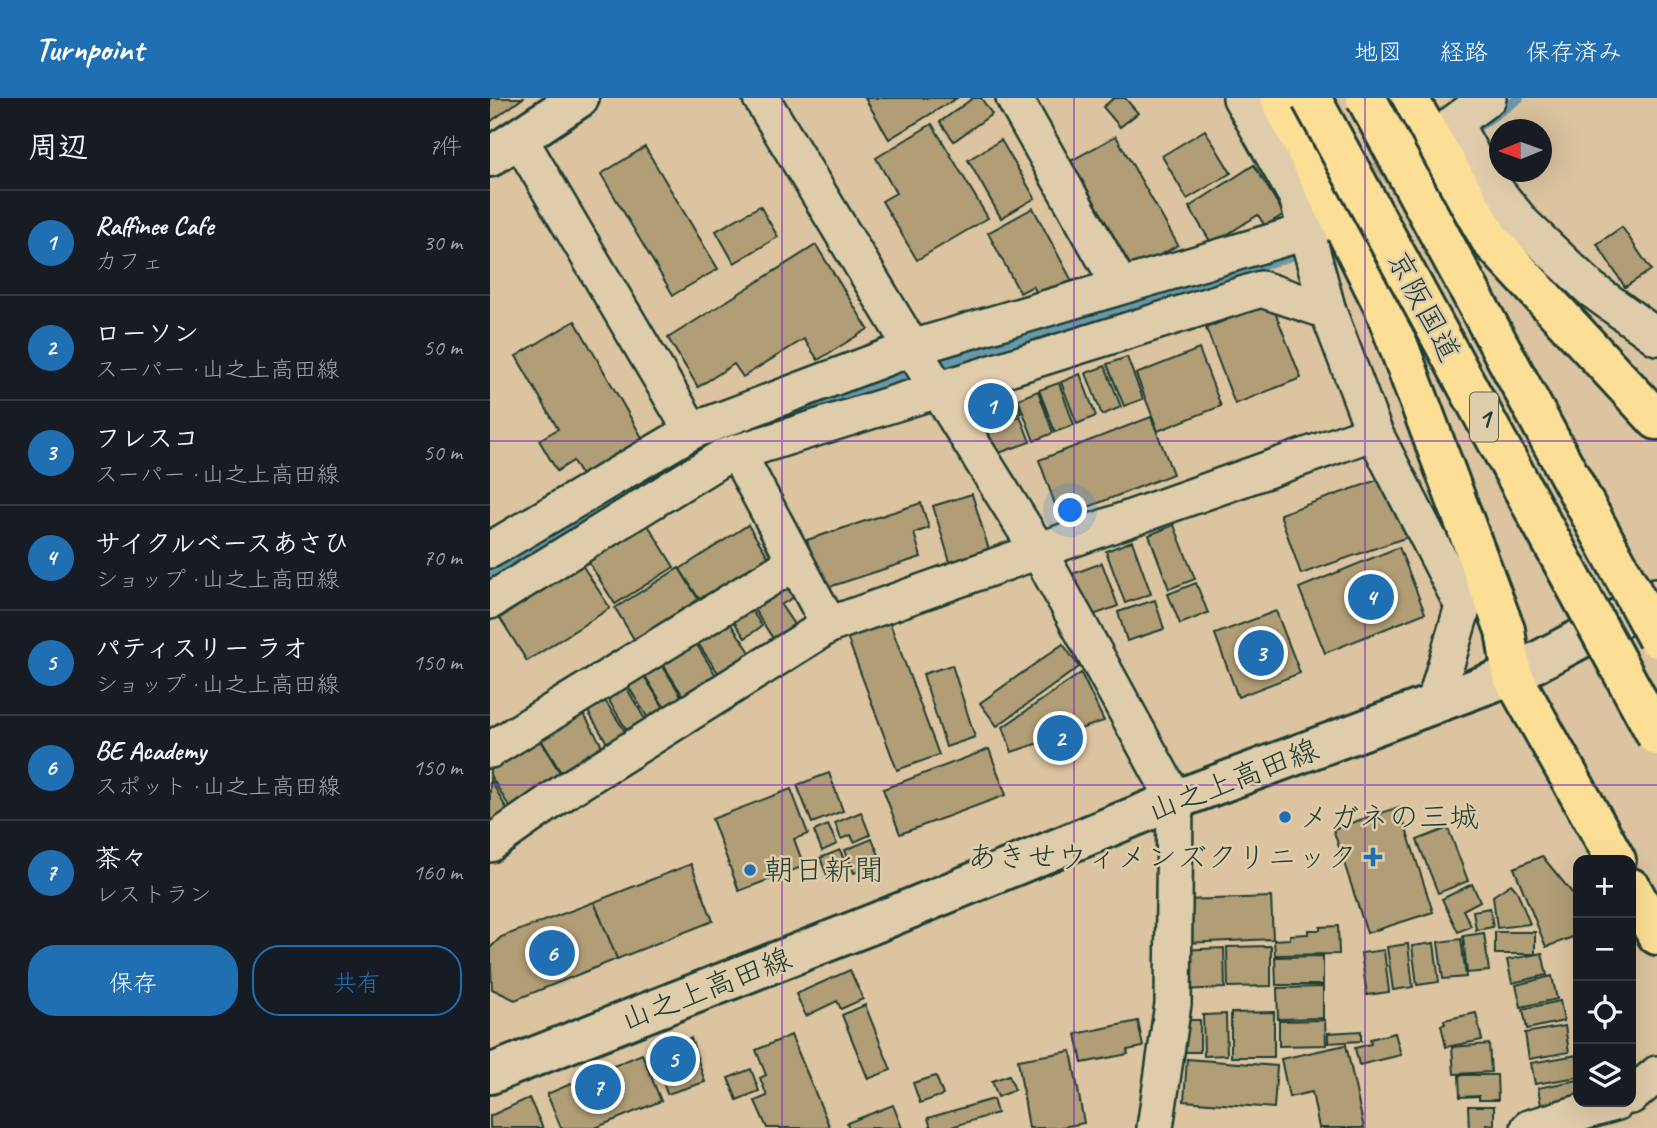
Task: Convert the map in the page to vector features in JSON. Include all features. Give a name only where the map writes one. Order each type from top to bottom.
[{"type":"highway","points":[[1280,98],[1384,307],[1506,631],[1512,675],[1613,855]]},
{"type":"highway","name":"京阪国道","points":[[1311,98],[1657,736]]},
{"type":"highway","name":"京阪国道","points":[[1366,98],[1657,638]]},
{"type":"highway","points":[[1408,98],[1491,240],[1657,420]]},
{"type":"highway","points":[[1636,897],[1657,935]]},
{"type":"street","points":[[579,98],[504,148],[692,431]]},
{"type":"street","points":[[761,98],[912,349],[1038,550],[1175,800],[1173,1004],[1155,1128]]},
{"type":"street","points":[[1014,98],[1106,292],[1115,333]]},
{"type":"street","points":[[1241,98],[1315,226],[1328,311],[1374,432],[1463,606],[1434,705]]},
{"type":"street","points":[[1488,98],[1454,123],[1481,172],[1523,224],[1591,289],[1657,337]]},
{"type":"street","points":[[491,548],[692,431],[912,349],[1106,292],[1315,226]]},
{"type":"street","points":[[490,601],[712,463],[737,452],[1261,289],[1328,311]]},
{"type":"street","points":[[490,844],[570,789],[829,625],[1374,432]]},
{"type":"street","points":[[737,452],[829,625]]},
{"type":"street","points":[[490,750],[794,563]]},
{"type":"street","name":"山之上高田線","points":[[490,1074],[850,933],[1175,800],[1512,675],[1657,598]]},
{"type":"street","points":[[1636,1092],[1657,1074]]},
{"type":"street","points":[[1529,1128],[1600,1107]]},
{"type":"building","points":[[490,98],[523,98],[490,122]]},
{"type":"building","points":[[865,98],[957,98],[889,139]]},
{"type":"building","points":[[973,98],[981,98],[992,114],[954,141],[940,122]]},
{"type":"building","points":[[1114,98],[1125,98],[1138,113],[1120,127],[1103,107]]},
{"type":"building","points":[[932,124],[988,218],[917,260],[882,201],[896,193],[876,158]]},
{"type":"building","points":[[1205,130],[1231,173],[1187,199],[1162,156]]},
{"type":"building","points":[[1116,136],[1178,245],[1133,270],[1071,161]]},
{"type":"building","points":[[1001,140],[1035,198],[1001,218],[968,160]]},
{"type":"building","points":[[645,147],[718,269],[673,295],[601,174]]},
{"type":"building","points":[[1254,165],[1284,214],[1265,226],[1258,215],[1212,244],[1189,207]]},
{"type":"building","points":[[760,206],[778,237],[734,263],[716,231]]},
{"type":"building","points":[[1033,208],[1072,281],[1040,298],[1033,286],[1020,293],[988,233]]},
{"type":"building","points":[[1622,227],[1651,270],[1625,287],[1597,244]]},
{"type":"building","points":[[816,245],[868,329],[818,360],[804,339],[743,377],[734,364],[698,387],[668,338]]},
{"type":"building","points":[[1271,302],[1301,378],[1235,404],[1206,328]]},
{"type":"building","points":[[575,321],[644,441],[582,477],[573,461],[557,471],[539,440],[558,429],[516,356]]},
{"type":"building","points":[[1199,349],[1221,406],[1158,431],[1136,374]]},
{"type":"building","points":[[1127,357],[1143,399],[1124,406],[1107,364]]},
{"type":"building","points":[[1105,366],[1121,407],[1102,415],[1086,373]]},
{"type":"building","points":[[1080,374],[1096,416],[1077,424],[1061,382]]},
{"type":"building","points":[[1059,383],[1074,425],[1055,432],[1039,390]]},
{"type":"building","points":[[1011,385],[1021,413],[981,427],[971,399]]},
{"type":"building","points":[[1038,391],[1053,433],[1034,441],[1018,399]]},
{"type":"building","points":[[1020,416],[1030,442],[996,454],[987,428]]},
{"type":"building","points":[[1151,417],[1173,474],[1060,518],[1039,460]]},
{"type":"building","points":[[1386,477],[1408,537],[1301,574],[1280,514]]},
{"type":"building","points":[[972,494],[989,550],[950,562],[933,506]]},
{"type":"building","points":[[921,503],[929,528],[914,533],[921,557],[823,589],[807,540]]},
{"type":"building","points":[[648,525],[674,567],[615,604],[588,561]]},
{"type":"building","points":[[748,525],[775,567],[706,610],[680,569]]},
{"type":"building","points":[[1174,525],[1195,579],[1169,589],[1149,535]]},
{"type":"building","points":[[1132,541],[1151,594],[1125,603],[1106,551]]},
{"type":"building","points":[[1399,547],[1425,613],[1325,653],[1299,588]]},
{"type":"building","points":[[1102,563],[1118,606],[1088,617],[1072,574]]},
{"type":"building","points":[[582,565],[610,608],[527,661],[500,618]]},
{"type":"building","points":[[679,568],[706,612],[642,652],[615,608]]},
{"type":"building","points":[[787,579],[797,595],[781,605],[795,626],[774,640],[750,603]]},
{"type":"building","points":[[1196,583],[1208,613],[1180,624],[1168,594]]},
{"type":"building","points":[[1155,600],[1164,629],[1127,641],[1118,612]]},
{"type":"building","points":[[748,605],[762,626],[745,638],[731,617]]},
{"type":"building","points":[[1276,611],[1300,673],[1238,697],[1215,634]]},
{"type":"building","points":[[726,617],[752,655],[721,677],[695,639]]},
{"type":"building","points":[[888,618],[939,755],[897,770],[846,634]]},
{"type":"building","points":[[692,637],[717,677],[685,699],[659,658]]},
{"type":"building","points":[[1063,644],[1079,667],[997,726],[980,703]]},
{"type":"building","points":[[662,665],[685,702],[668,713],[645,676]]},
{"type":"building","points":[[952,665],[975,737],[946,747],[923,674]]},
{"type":"building","points":[[1081,673],[1104,721],[1012,752],[1003,727]]},
{"type":"building","points":[[644,676],[667,713],[651,723],[628,686]]},
{"type":"building","points":[[626,687],[649,726],[631,737],[608,699]]},
{"type":"building","points":[[604,699],[630,739],[612,751],[587,710]]},
{"type":"building","points":[[582,711],[605,751],[563,776],[539,736]]},
{"type":"building","points":[[537,736],[564,779],[512,811],[490,775],[490,765]]},
{"type":"building","points":[[989,749],[1006,795],[900,834],[883,789]]},
{"type":"building","points":[[829,773],[843,811],[812,823],[797,785]]},
{"type":"building","points":[[490,779],[513,820],[490,833]]},
{"type":"building","points":[[791,789],[808,834],[794,839],[804,866],[739,891],[712,819]]},
{"type":"building","points":[[1399,807],[1433,912],[1367,933],[1333,829]]},
{"type":"building","points":[[861,812],[870,835],[854,842],[851,835],[841,839],[835,823]]},
{"type":"building","points":[[828,825],[837,844],[822,851],[814,831]]},
{"type":"building","points":[[1448,828],[1468,881],[1438,893],[1417,840]]},
{"type":"building","points":[[872,839],[882,862],[854,873],[845,850]]},
{"type":"building","points":[[840,850],[849,872],[829,880],[820,858]]},
{"type":"building","points":[[1542,856],[1573,894],[1573,937],[1546,947],[1514,868]]},
{"type":"building","points":[[691,864],[713,921],[617,959],[594,902]]},
{"type":"building","points":[[1472,884],[1480,901],[1463,910],[1471,926],[1458,932],[1442,899]]},
{"type":"building","points":[[1511,884],[1517,891],[1530,924],[1497,928],[1493,896]]},
{"type":"building","points":[[1271,897],[1273,939],[1186,943],[1185,900]]},
{"type":"building","points":[[594,902],[617,959],[515,1000],[492,989],[490,948],[501,937]]},
{"type":"building","points":[[1490,908],[1493,927],[1476,930],[1473,911]]},
{"type":"building","points":[[1338,926],[1339,954],[1275,955],[1274,940],[1290,939],[1290,935],[1308,934],[1308,930],[1320,930],[1320,927]]},
{"type":"building","points":[[1495,932],[1535,932],[1535,954],[1495,954]]},
{"type":"building","points":[[1484,933],[1489,971],[1467,973],[1463,936]]},
{"type":"building","points":[[1461,939],[1466,977],[1443,979],[1438,942]]},
{"type":"building","points":[[1434,943],[1439,982],[1417,985],[1412,946]]},
{"type":"building","points":[[1408,944],[1413,987],[1393,990],[1387,947]]},
{"type":"building","points":[[1271,946],[1271,986],[1228,987],[1227,947]]},
{"type":"building","points":[[1224,948],[1225,988],[1180,990],[1178,950]]},
{"type":"building","points":[[1384,950],[1389,992],[1367,995],[1361,953]]},
{"type":"building","points":[[1542,953],[1547,975],[1512,983],[1507,960]]},
{"type":"building","points":[[1323,956],[1323,985],[1276,985],[1275,957]]},
{"type":"building","points":[[850,970],[863,999],[841,1009],[837,1001],[806,1016],[796,994]]},
{"type":"building","points":[[1552,976],[1557,999],[1521,1007],[1516,985]]},
{"type":"building","points":[[1323,987],[1323,1018],[1278,1019],[1277,988]]},
{"type":"building","points":[[1560,1001],[1564,1021],[1527,1029],[1523,1009]]},
{"type":"building","points":[[865,1005],[891,1070],[868,1079],[842,1015]]},
{"type":"building","points":[[1274,1012],[1274,1057],[1231,1057],[1231,1013]]},
{"type":"building","points":[[1476,1013],[1482,1040],[1446,1047],[1441,1025],[1445,1024],[1444,1020]]},
{"type":"building","points":[[1226,1014],[1227,1055],[1204,1056],[1203,1015]]},
{"type":"building","points":[[1174,1020],[1200,1020],[1200,1052],[1174,1052]]},
{"type":"building","points":[[1325,1020],[1326,1045],[1279,1046],[1279,1021]]},
{"type":"building","points":[[1138,1021],[1143,1047],[1127,1050],[1128,1054],[1082,1063],[1076,1034]]},
{"type":"building","points":[[1565,1026],[1569,1052],[1529,1059],[1525,1033]]},
{"type":"building","points":[[1361,1031],[1361,1041],[1328,1043],[1328,1033]]},
{"type":"building","points":[[1395,1033],[1401,1055],[1359,1065],[1355,1048],[1371,1044],[1370,1039]]},
{"type":"building","points":[[791,1035],[830,1128],[767,1128],[755,1101],[767,1096],[760,1078],[766,1075],[756,1050]]},
{"type":"building","points":[[691,1038],[705,1082],[667,1094],[653,1050]]},
{"type":"building","points":[[1489,1044],[1491,1072],[1454,1074],[1452,1047]]},
{"type":"building","points":[[1346,1045],[1364,1128],[1319,1128],[1312,1092],[1289,1097],[1281,1059]]},
{"type":"building","points":[[1071,1051],[1084,1123],[1057,1128],[1029,1128],[1018,1060]]},
{"type":"building","points":[[642,1054],[661,1101],[595,1128],[561,1128],[547,1094]]},
{"type":"building","points":[[1573,1056],[1573,1078],[1535,1084],[1531,1063]]},
{"type":"building","points":[[1187,1059],[1277,1066],[1274,1108],[1184,1101]]},
{"type":"building","points":[[751,1069],[759,1091],[737,1100],[728,1078]]},
{"type":"building","points":[[1009,1075],[1015,1090],[998,1097],[992,1081]]},
{"type":"building","points":[[1459,1075],[1497,1075],[1498,1100],[1479,1100],[1479,1096],[1460,1097]]},
{"type":"building","points":[[936,1076],[943,1095],[920,1103],[913,1083]]},
{"type":"building","points":[[1573,1081],[1573,1103],[1542,1111],[1538,1088]]},
{"type":"building","points":[[529,1098],[543,1128],[490,1128],[490,1116]]},
{"type":"building","points":[[993,1099],[997,1113],[948,1128],[931,1128],[928,1118]]},
{"type":"building","points":[[893,1105],[902,1128],[849,1128],[847,1123]]},
{"type":"building","points":[[1468,1106],[1494,1106],[1494,1125],[1469,1128]]},
{"type":"waterway","points":[[1479,126],[1519,98]]},
{"type":"waterway","points":[[752,430],[881,382],[1300,251]]},
{"type":"waterway","points":[[490,573],[694,452],[715,444]]},
{"type":"tunnel","points":[[1340,211],[1423,146]]},
{"type":"place","name":"Raffinee Cafe","points":[[991,406]]},
{"type":"place","name":"サイクルベースあさひ","points":[[1371,597]]},
{"type":"place","name":"フレスコ","points":[[1261,653]]},
{"type":"place","name":"ローソン","points":[[1060,738]]},
{"type":"place","name":"メガネの三城","points":[[1285,817]]},
{"type":"place","name":"あきせウィメンズクリニック","points":[[1373,857]]},
{"type":"place","name":"朝日新聞","points":[[750,870]]},
{"type":"place","name":"BE Academy","points":[[552,953]]},
{"type":"place","name":"パティスリー ラオ","points":[[673,1059]]},
{"type":"place","name":"茶々","points":[[598,1087]]}]
